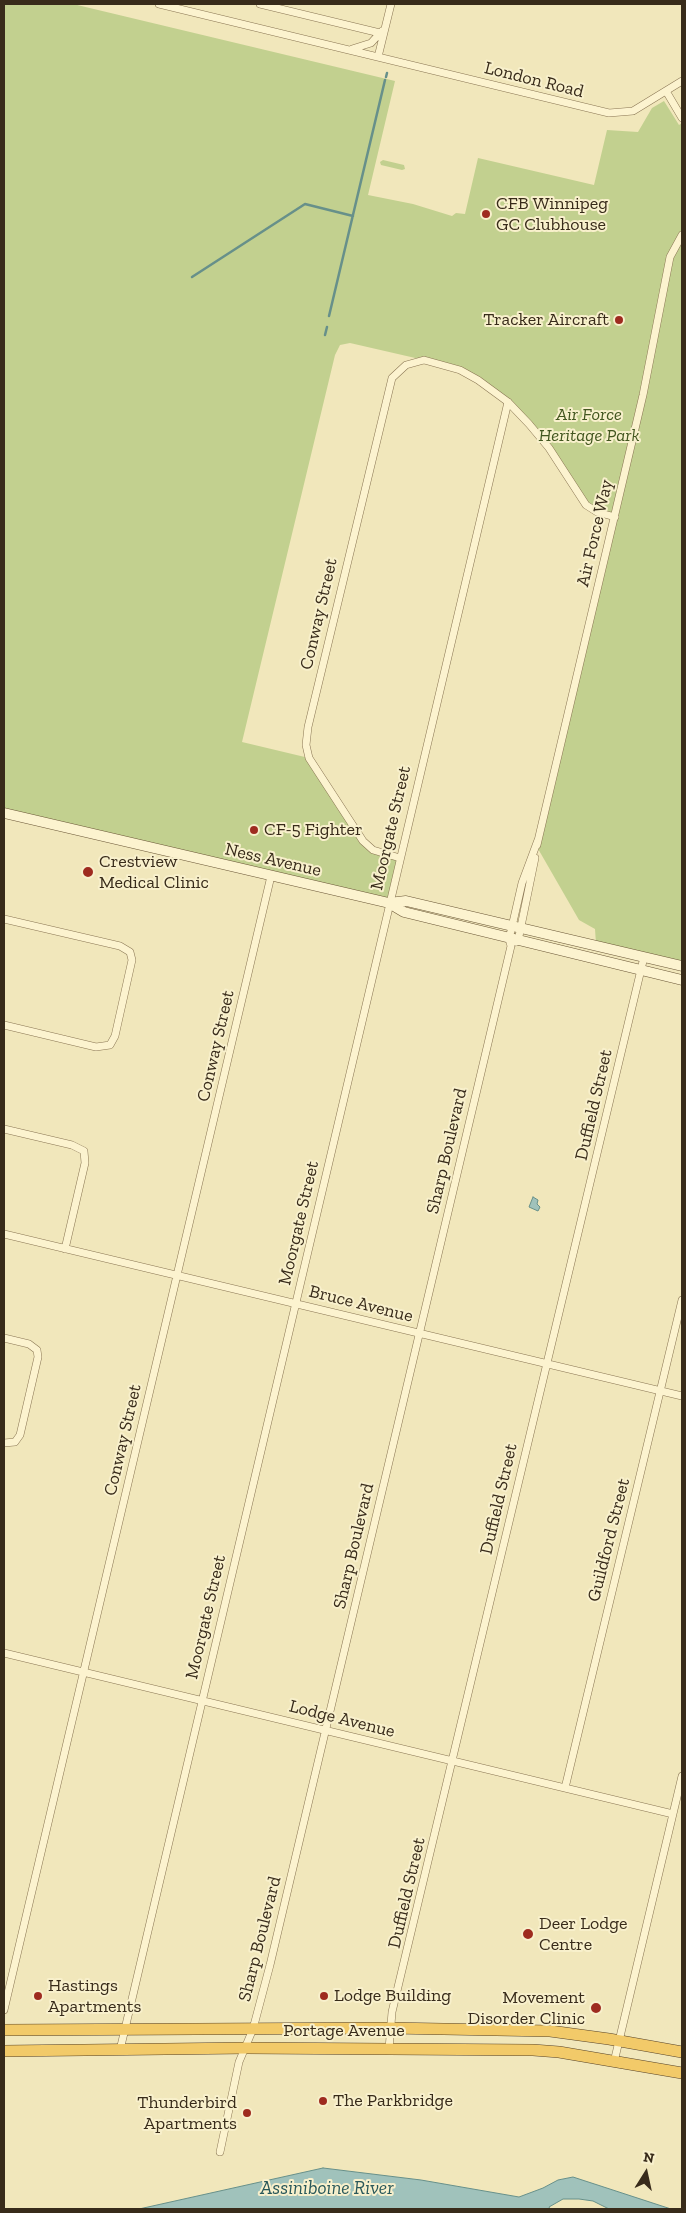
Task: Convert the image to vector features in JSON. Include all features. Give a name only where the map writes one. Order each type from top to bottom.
[{"type":"highway","name":"Portage Avenue","points":[[4,2030],[390,2028],[550,2031],[682,2052]]},
{"type":"highway","name":"Portage Avenue","points":[[4,2051],[246,2048],[533,2050],[682,2074]]},
{"type":"main road","name":"Ness Avenue","points":[[4,813],[389,903],[404,912],[513,941],[682,980]]},
{"type":"main road","name":"Ness Avenue","points":[[389,903],[406,901],[682,966]]},
{"type":"street","name":"London Road","points":[[159,4],[609,113],[633,111],[680,83]]},
{"type":"street","points":[[260,4],[383,30]]},
{"type":"street","points":[[378,57],[383,30],[391,4]]},
{"type":"street","points":[[348,50],[366,46],[383,30]]},
{"type":"street","points":[[680,83],[682,91]]},
{"type":"street","points":[[666,91],[682,118]]},
{"type":"street","name":"Air Force Way","points":[[513,941],[615,517],[643,395],[670,257],[682,235]]},
{"type":"street","name":"Conway Street","points":[[400,858],[373,850],[362,841],[309,758],[306,737],[388,388],[398,370],[415,361],[424,360],[467,373],[508,402]]},
{"type":"street","points":[[508,402],[542,440],[586,505],[597,512],[615,517]]},
{"type":"street","name":"Moorgate Street","points":[[120,2050],[508,402]]},
{"type":"street","name":"Conway Street","points":[[4,2010],[271,876]]},
{"type":"street","points":[[4,919],[120,946],[130,952],[132,960],[115,1036],[113,1042],[107,1047],[96,1047],[4,1025]]},
{"type":"street","name":"Sharp Boulevard","points":[[220,2152],[239,2062],[253,2029],[271,1962],[513,941]]},
{"type":"street","name":"Duffield Street","points":[[389,2049],[390,2028],[644,957]]},
{"type":"street","points":[[4,1129],[72,1145],[82,1149],[85,1154],[65,1249]]},
{"type":"street","name":"Bruce Avenue","points":[[4,1234],[682,1396]]},
{"type":"street","name":"Guildford Street","points":[[565,1788],[682,1300]]},
{"type":"street","points":[[4,1338],[29,1344],[37,1350],[38,1357],[20,1435],[15,1442],[4,1443]]},
{"type":"street","name":"Lodge Avenue","points":[[4,1653],[673,1814]]},
{"type":"street","points":[[614,2062],[682,1776]]},
{"type":"green space","name":"Air Force Heritage Park","points":[[4,4],[73,4],[395,81],[368,195],[413,204],[452,216],[456,213],[465,214],[478,158],[594,185],[607,130],[638,132],[652,108],[664,101],[679,125],[682,123],[682,966],[596,944],[595,929],[579,920],[537,847],[615,517],[593,510],[529,424],[473,377],[424,360],[350,343],[340,345],[335,355],[242,742],[309,758],[368,846],[400,858],[389,903],[4,813]]},
{"type":"green space","points":[[383,160],[404,165],[405,169],[381,165],[380,162]]},
{"type":"water","points":[[533,1197],[538,1200],[537,1204],[540,1207],[538,1211],[529,1207]]},
{"type":"water","name":"Assiniboine River","points":[[323,2168],[421,2180],[519,2197],[558,2180],[573,2177],[671,2209],[609,2209],[593,2201],[563,2199],[549,2207],[550,2209],[139,2209]]},
{"type":"waterway","points":[[386,77],[387,73]]},
{"type":"waterway","points":[[329,316],[385,80]]},
{"type":"waterway","points":[[192,277],[305,204],[353,216]]},
{"type":"waterway","points":[[325,335],[327,327]]},
{"type":"place","name":"CFB Winnipeg GC Clubhouse","points":[[486,214]]},
{"type":"place","name":"Tracker Aircraft","points":[[619,320]]},
{"type":"place","name":"CF-5 Fighter","points":[[254,830]]},
{"type":"place","name":"Crestview Medical Clinic","points":[[88,872]]},
{"type":"place","name":"Deer Lodge Centre","points":[[528,1934]]},
{"type":"place","name":"Hastings Apartments","points":[[38,1996]]},
{"type":"place","name":"Lodge Building","points":[[324,1996]]},
{"type":"place","name":"Movement Disorder Clinic","points":[[596,2008]]},
{"type":"place","name":"The Parkbridge","points":[[323,2101]]},
{"type":"place","name":"Thunderbird Apartments","points":[[247,2113]]}]
